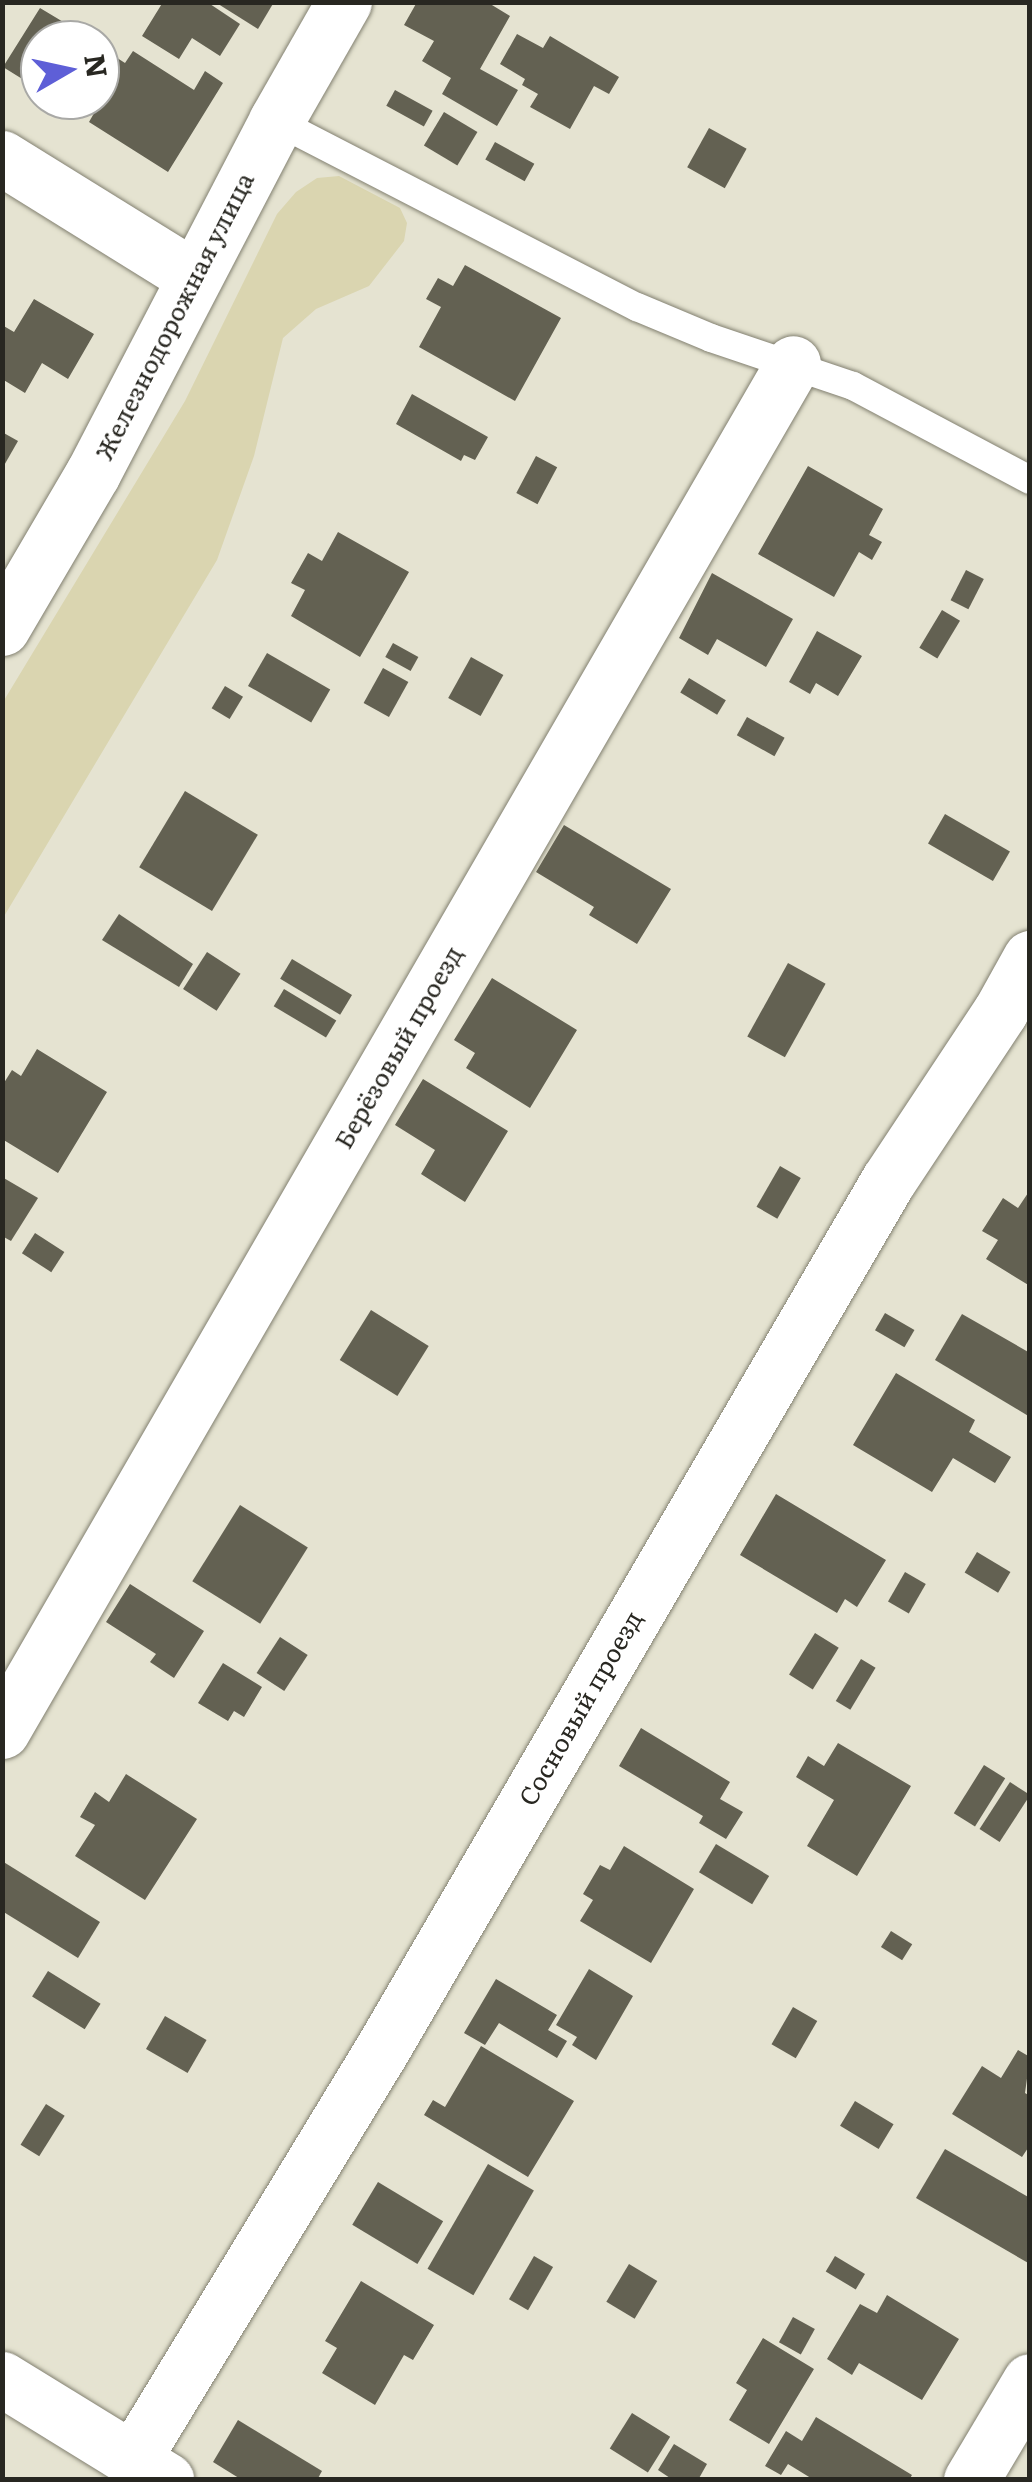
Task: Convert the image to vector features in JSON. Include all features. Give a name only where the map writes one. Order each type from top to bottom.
[{"type":"street","name":"Железнодорожная улица","points":[[2,628],[92,473],[276,122],[344,2]]},
{"type":"street","points":[[2,158],[194,277]]},
{"type":"street","name":"Берёзовый проезд","points":[[2,1730],[793,363]]},
{"type":"street","name":"Сосновый проезд","points":[[150,2469],[380,2052],[888,1181],[1000,1012],[1030,958]]},
{"type":"street","points":[[2,2378],[150,2469]]},
{"type":"street","points":[[971,2480],[1030,2381]]},
{"type":"lane","points":[[276,122],[637,307],[711,338],[793,363],[905,412],[1030,480]]},
{"type":"shaded area","points":[[339,176],[400,208],[407,223],[404,241],[369,286],[316,309],[283,338],[254,456],[217,560],[3,918],[3,702],[185,401],[277,214],[296,192],[317,178]]},
{"type":"building","points":[[163,2],[207,2],[240,24],[220,56],[192,38],[179,59],[142,36]]},
{"type":"building","points":[[215,2],[274,2],[258,29]]},
{"type":"building","points":[[417,2],[487,2],[510,16],[480,69],[518,90],[497,126],[442,94],[451,78],[422,61],[434,41],[404,25]]},
{"type":"building","points":[[40,8],[60,20],[32,20]]},
{"type":"building","points":[[517,34],[543,48],[550,36],[619,77],[609,94],[594,86],[570,129],[530,107],[538,94],[522,85],[525,79],[500,64]]},
{"type":"building","points":[[20,40],[20,78],[3,67]]},
{"type":"building","points":[[133,51],[194,90],[205,71],[223,83],[168,172],[89,122],[120,120],[120,60],[125,63]]},
{"type":"building","points":[[395,90],[433,111],[424,127],[386,106]]},
{"type":"building","points":[[444,112],[477,132],[457,166],[424,145]]},
{"type":"building","points":[[709,128],[747,149],[725,188],[687,167]]},
{"type":"building","points":[[495,142],[534,164],[525,181],[485,159]]},
{"type":"building","points":[[465,265],[561,318],[515,401],[419,347],[441,307],[426,299],[438,278],[453,286]]},
{"type":"building","points":[[34,299],[94,334],[68,379],[42,363],[25,393],[2,379],[2,325],[14,332]]},
{"type":"building","points":[[412,394],[488,437],[475,460],[464,455],[461,461],[396,424]]},
{"type":"building","points":[[2,432],[18,441],[2,469]]},
{"type":"building","points":[[536,456],[557,467],[537,504],[516,493]]},
{"type":"building","points":[[808,466],[883,509],[869,535],[882,542],[872,560],[859,552],[834,597],[758,554]]},
{"type":"building","points":[[338,532],[409,572],[360,657],[291,616],[305,590],[291,583],[308,553],[322,561]]},
{"type":"building","points":[[966,570],[984,579],[968,609],[951,600]]},
{"type":"building","points":[[712,573],[793,619],[766,667],[717,639],[708,655],[679,638]]},
{"type":"building","points":[[942,610],[960,621],[937,659],[919,648]]},
{"type":"building","points":[[817,631],[862,656],[838,696],[816,683],[810,694],[789,682]]},
{"type":"building","points":[[393,643],[418,657],[411,671],[385,657]]},
{"type":"building","points":[[267,653],[330,690],[311,722],[248,686]]},
{"type":"building","points":[[471,657],[503,675],[481,716],[448,698]]},
{"type":"building","points":[[383,668],[408,682],[389,717],[364,703]]},
{"type":"building","points":[[689,678],[726,700],[717,715],[680,693]]},
{"type":"building","points":[[225,686],[243,697],[230,719],[212,708]]},
{"type":"building","points":[[747,717],[785,738],[774,756],[737,735]]},
{"type":"building","points":[[185,791],[258,835],[212,911],[139,867]]},
{"type":"building","points":[[945,814],[1010,852],[993,881],[928,843]]},
{"type":"building","points":[[564,825],[671,889],[637,944],[589,915],[594,907],[536,872]]},
{"type":"building","points":[[119,914],[193,964],[179,987],[102,940]]},
{"type":"building","points":[[207,952],[241,974],[217,1011],[183,989]]},
{"type":"building","points":[[292,959],[352,995],[340,1015],[280,979]]},
{"type":"building","points":[[788,963],[826,984],[785,1057],[747,1036]]},
{"type":"building","points":[[492,978],[577,1030],[530,1108],[466,1068],[475,1053],[454,1040]]},
{"type":"building","points":[[284,989],[336,1020],[326,1038],[274,1006]]},
{"type":"building","points":[[37,1049],[107,1092],[58,1173],[2,1139],[2,1086],[12,1070],[21,1076]]},
{"type":"building","points":[[423,1079],[508,1131],[465,1202],[421,1174],[435,1150],[395,1125]]},
{"type":"building","points":[[780,1166],[801,1178],[777,1219],[756,1207]]},
{"type":"building","points":[[2,1177],[38,1198],[11,1241],[2,1236]]},
{"type":"building","points":[[1030,1190],[1030,1286],[986,1259],[998,1240],[982,1231],[1003,1198],[1018,1208]]},
{"type":"building","points":[[35,1233],[64,1252],[51,1272],[22,1253]]},
{"type":"building","points":[[371,1310],[429,1346],[397,1396],[340,1360]]},
{"type":"building","points":[[885,1313],[914,1330],[904,1347],[875,1330]]},
{"type":"building","points":[[962,1314],[1030,1353],[1030,1417],[935,1360]]},
{"type":"building","points":[[896,1373],[975,1420],[969,1432],[1011,1457],[995,1483],[953,1458],[932,1492],[853,1445]]},
{"type":"building","points":[[776,1494],[886,1560],[857,1607],[845,1599],[837,1613],[740,1555]]},
{"type":"building","points":[[240,1505],[308,1547],[260,1624],[192,1581]]},
{"type":"building","points":[[977,1552],[1010,1572],[998,1593],[965,1573]]},
{"type":"building","points":[[905,1572],[926,1584],[909,1613],[888,1601]]},
{"type":"building","points":[[130,1584],[204,1631],[174,1678],[150,1662],[156,1654],[106,1622]]},
{"type":"building","points":[[815,1633],[839,1648],[813,1689],[789,1675]]},
{"type":"building","points":[[280,1637],[308,1655],[284,1691],[257,1673]]},
{"type":"building","points":[[861,1659],[876,1668],[850,1710],[836,1701]]},
{"type":"building","points":[[223,1663],[262,1687],[244,1717],[234,1711],[228,1721],[198,1703]]},
{"type":"building","points":[[641,1728],[730,1782],[720,1799],[743,1812],[726,1839],[699,1823],[703,1816],[619,1766]]},
{"type":"building","points":[[838,1743],[911,1786],[857,1876],[807,1846],[834,1800],[796,1777],[808,1756],[824,1766]]},
{"type":"building","points":[[984,1765],[1005,1778],[975,1827],[954,1813]]},
{"type":"building","points":[[126,1774],[197,1819],[145,1900],[75,1856],[95,1825],[80,1817],[95,1792],[109,1802]]},
{"type":"building","points":[[1010,1782],[1030,1795],[1000,1842],[980,1829]]},
{"type":"building","points":[[716,1844],[769,1876],[752,1904],[699,1872]]},
{"type":"building","points":[[624,1846],[694,1889],[651,1963],[580,1921],[593,1900],[583,1894],[600,1865],[610,1870]]},
{"type":"building","points":[[2,1861],[100,1922],[78,1958],[2,1911]]},
{"type":"building","points":[[891,1931],[912,1944],[902,1960],[881,1947]]},
{"type":"building","points":[[589,1969],[633,1996],[596,2060],[572,2045],[577,2037],[556,2025]]},
{"type":"building","points":[[48,1971],[101,2004],[85,2029],[32,1996]]},
{"type":"building","points":[[496,1979],[557,2015],[548,2030],[567,2041],[557,2058],[499,2023],[485,2045],[464,2033]]},
{"type":"building","points":[[793,2007],[817,2021],[796,2058],[772,2044]]},
{"type":"building","points":[[165,2016],[207,2040],[188,2073],[146,2049]]},
{"type":"building","points":[[481,2046],[574,2101],[528,2177],[424,2115],[433,2100],[445,2107]]},
{"type":"building","points":[[1018,2050],[1030,2057],[1025,2093],[1030,2096],[1030,2145],[1022,2157],[952,2114],[982,2066],[1001,2078]]},
{"type":"building","points":[[855,2101],[894,2124],[879,2149],[840,2126]]},
{"type":"building","points":[[46,2104],[65,2116],[39,2156],[21,2145]]},
{"type":"building","points":[[945,2149],[1030,2198],[1030,2264],[916,2198]]},
{"type":"building","points":[[488,2164],[534,2190],[473,2295],[428,2269]]},
{"type":"building","points":[[378,2182],[443,2221],[417,2264],[352,2225]]},
{"type":"building","points":[[534,2256],[553,2267],[528,2310],[509,2299]]},
{"type":"building","points":[[835,2256],[865,2274],[856,2289],[826,2271]]},
{"type":"building","points":[[629,2264],[657,2281],[635,2319],[606,2302]]},
{"type":"building","points":[[361,2281],[434,2325],[413,2360],[404,2355],[375,2405],[322,2373],[337,2348],[325,2341]]},
{"type":"building","points":[[887,2295],[959,2339],[922,2400],[859,2363],[852,2375],[827,2359],[860,2304],[877,2313]]},
{"type":"building","points":[[793,2317],[815,2329],[801,2354],[779,2342]]},
{"type":"building","points":[[763,2338],[814,2369],[769,2444],[729,2420],[747,2390],[736,2383]]},
{"type":"building","points":[[632,2413],[670,2437],[648,2472],[610,2449]]},
{"type":"building","points":[[816,2417],[912,2475],[909,2480],[814,2480],[788,2464],[781,2475],[765,2466],[786,2431],[802,2441]]},
{"type":"building","points":[[238,2420],[322,2471],[317,2480],[242,2480],[213,2462]]},
{"type":"building","points":[[674,2444],[707,2464],[698,2480],[673,2480],[658,2470]]}]
